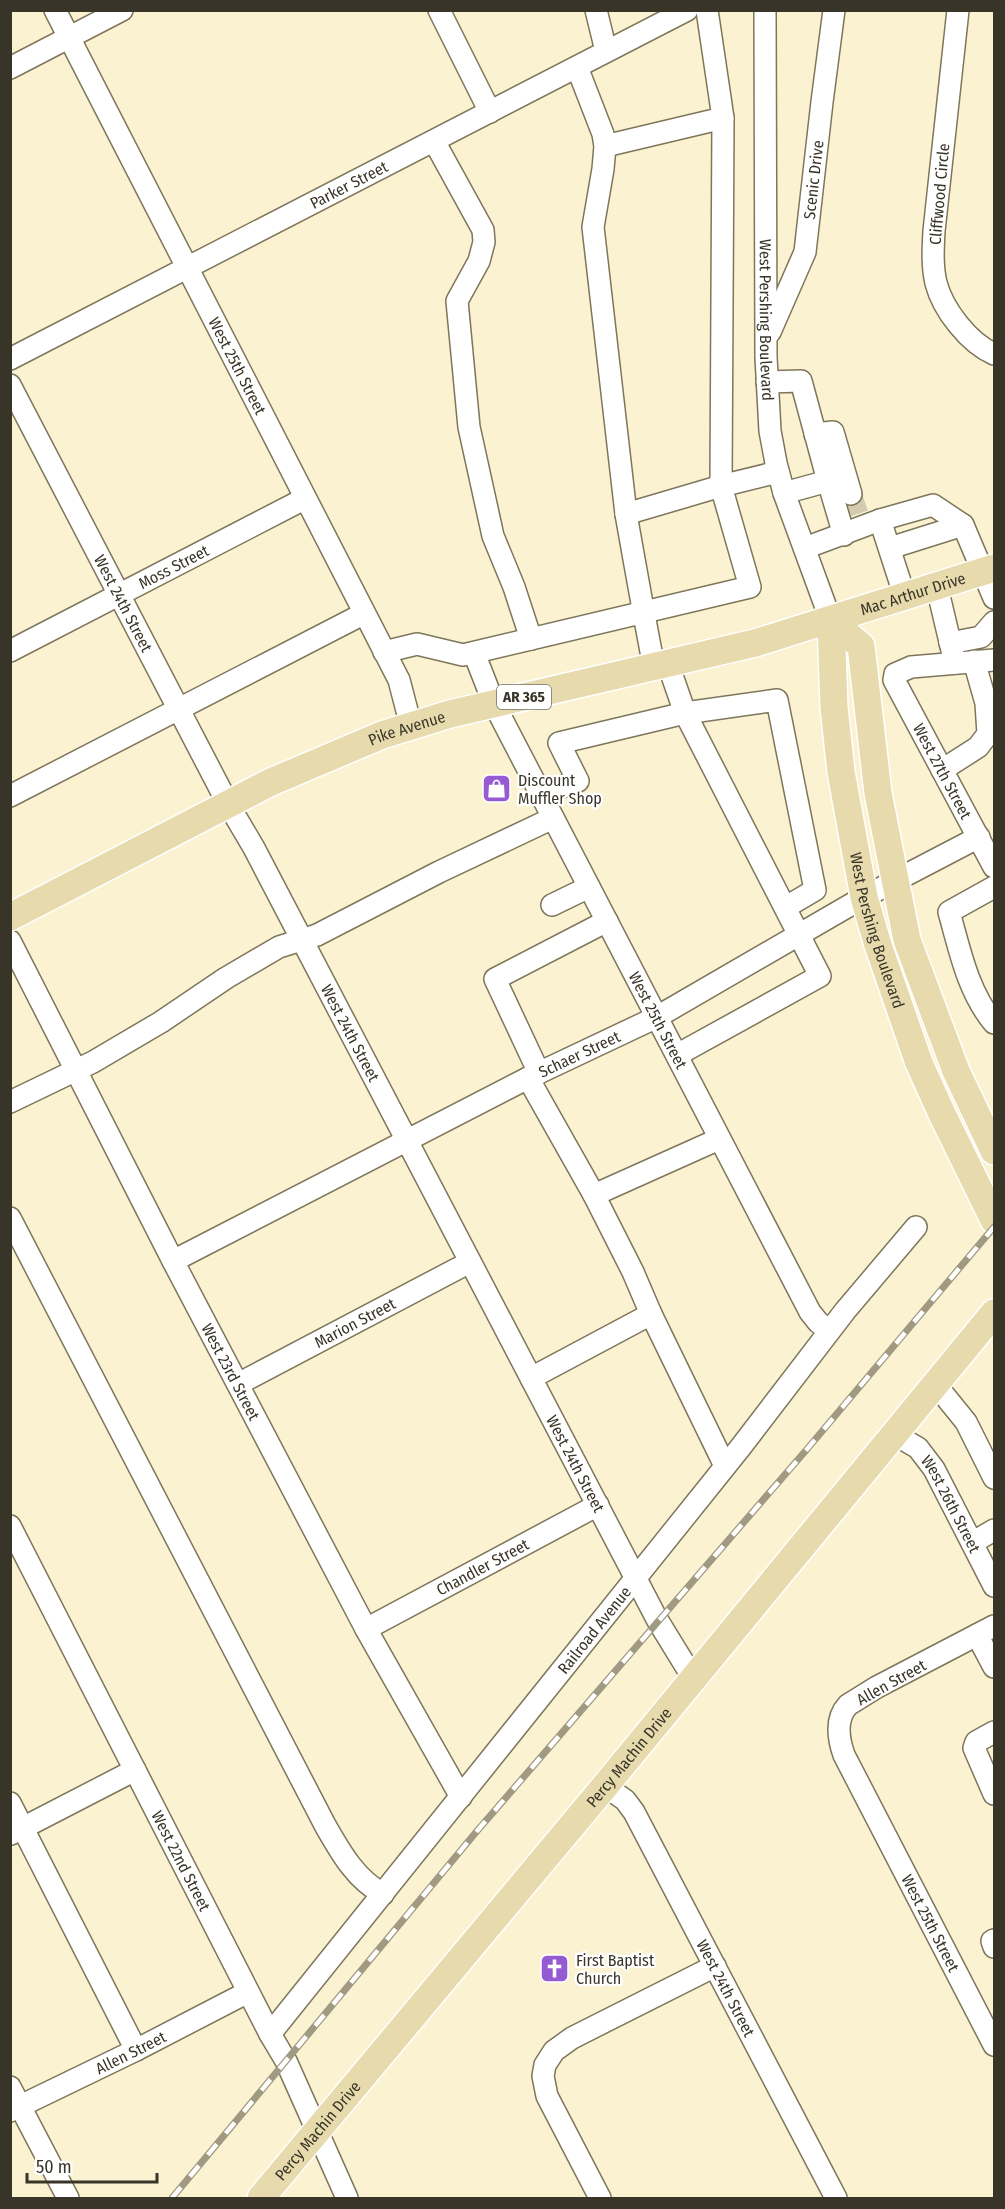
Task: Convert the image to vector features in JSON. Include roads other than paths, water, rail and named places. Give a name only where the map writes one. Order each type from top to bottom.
[{"type":"main road","name":"Mac Arthur Drive","points":[[831,621],[989,570]]},
{"type":"main road","name":"Pike Avenue","points":[[10,917],[271,782],[326,757],[411,726],[450,714],[755,643],[831,621]]},
{"type":"main road","name":"West Pershing Boulevard","points":[[831,621],[861,646],[878,794],[907,940],[956,1071],[994,1151]]},
{"type":"main road","name":"West Pershing Boulevard","points":[[831,621],[834,707],[841,772],[864,897],[877,942],[919,1063],[994,1220]]},
{"type":"main road","name":"Percy Machin Drive","points":[[261,2199],[994,1313]]},
{"type":"street","name":"West 25th Street","points":[[55,10],[363,614],[399,680],[411,726]]},
{"type":"street","points":[[10,68],[122,10]]},
{"type":"street","points":[[439,10],[490,112]]},
{"type":"street","points":[[596,10],[606,51]]},
{"type":"street","name":"Parker Street","points":[[10,359],[687,10]]},
{"type":"street","points":[[384,652],[417,644],[463,655],[750,587],[721,486],[723,118],[707,10]]},
{"type":"street","name":"West Pershing Boulevard","points":[[765,10],[766,341],[770,431],[784,493],[831,621]]},
{"type":"street","name":"Scenic Drive","points":[[766,341],[805,252],[834,10]]},
{"type":"street","name":"Cliffwood Circle","points":[[958,10],[934,231],[933,260],[937,285],[950,313],[969,338],[994,354]]},
{"type":"street","points":[[577,67],[603,134],[605,146],[593,227],[626,514],[644,612],[661,666],[820,976],[676,1055]]},
{"type":"street","points":[[605,146],[723,118]]},
{"type":"street","points":[[434,141],[483,230],[479,261],[457,301],[469,427],[493,536],[514,587],[531,639]]},
{"type":"street","points":[[767,382],[801,381],[815,434],[862,526],[890,548],[906,597]]},
{"type":"street","name":"West 24th Street","points":[[10,385],[658,1621],[693,1678]]},
{"type":"street","points":[[626,514],[778,472]]},
{"type":"street","points":[[784,493],[842,484]]},
{"type":"street","name":"Moss Street","points":[[10,651],[304,499]]},
{"type":"street","points":[[805,548],[862,526],[933,505],[963,525],[989,570],[994,598]]},
{"type":"street","points":[[890,548],[963,525]]},
{"type":"street","points":[[937,587],[986,703],[991,733],[978,747],[942,770]]},
{"type":"street","points":[[10,796],[363,614]]},
{"type":"street","points":[[968,657],[994,622]]},
{"type":"street","name":"West 25th Street","points":[[474,652],[494,704],[719,1139],[810,1312],[829,1331]]},
{"type":"street","name":"West 27th Street","points":[[968,657],[911,668],[895,674],[894,680],[994,867]]},
{"type":"street","points":[[541,795],[578,781],[559,743],[685,712],[777,700],[815,890],[786,907]]},
{"type":"street","points":[[10,1102],[74,1071],[161,1022],[226,978],[279,947],[317,935],[439,872],[553,818]]},
{"type":"street","name":"Schaer Street","points":[[173,1261],[533,1075],[657,1017],[864,897],[979,837]]},
{"type":"street","points":[[552,905],[589,887]]},
{"type":"street","points":[[994,887],[949,912],[974,993],[994,1023]]},
{"type":"street","points":[[607,921],[495,979],[533,1075],[633,1272],[725,1466]]},
{"type":"street","name":"West 23rd Street","points":[[10,941],[74,1071],[366,1629],[461,1797]]},
{"type":"street","points":[[594,1195],[719,1139]]},
{"type":"street","points":[[10,1218],[325,1825],[353,1869],[374,1889],[383,1894]]},
{"type":"street","name":"Railroad Avenue","points":[[270,2034],[636,1579],[829,1331],[916,1227]]},
{"type":"street","name":"Marion Street","points":[[238,1384],[470,1262]]},
{"type":"street","points":[[531,1378],[651,1314]]},
{"type":"street","points":[[936,1385],[966,1422],[994,1478]]},
{"type":"street","name":"West 26th Street","points":[[894,1434],[918,1448],[934,1468],[994,1586]]},
{"type":"street","name":"Chandler Street","points":[[366,1629],[598,1505]]},
{"type":"street","points":[[972,1543],[994,1530]]},
{"type":"street","name":"West 22nd Street","points":[[13,1537],[248,1992],[286,2061],[347,2199]]},
{"type":"street","points":[[986,1631],[994,1667]]},
{"type":"street","name":"Allen Street","points":[[868,1801],[842,1748],[838,1726],[844,1709],[878,1687],[986,1631]]},
{"type":"street","points":[[994,1732],[976,1742],[974,1748],[994,1794]]},
{"type":"street","points":[[17,1831],[135,1770]]},
{"type":"street","name":"West 24th Street","points":[[605,1786],[625,1800],[634,1812],[836,2199]]},
{"type":"street","name":"West 25th Street","points":[[868,1801],[987,2013],[994,2045]]},
{"type":"street","points":[[10,1803],[17,1831],[136,2050]]},
{"type":"street","points":[[994,1940],[992,1941],[994,1947]]},
{"type":"street","points":[[600,2199],[547,2096],[543,2076],[545,2065],[554,2051],[572,2038],[715,1966]]},
{"type":"street","name":"Allen Street","points":[[16,2109],[248,1992]]},
{"type":"street","points":[[10,2087],[16,2109],[68,2199]]},
{"type":"tunnel","points":[[851,494],[860,520]]},
{"type":"railway","points":[[172,2198],[477,1831],[808,1448],[994,1227]]},
{"type":"place","name":"Discount Muffler Shop","points":[[497,789]]},
{"type":"place","name":"First Baptist Church","points":[[555,1969]]}]
